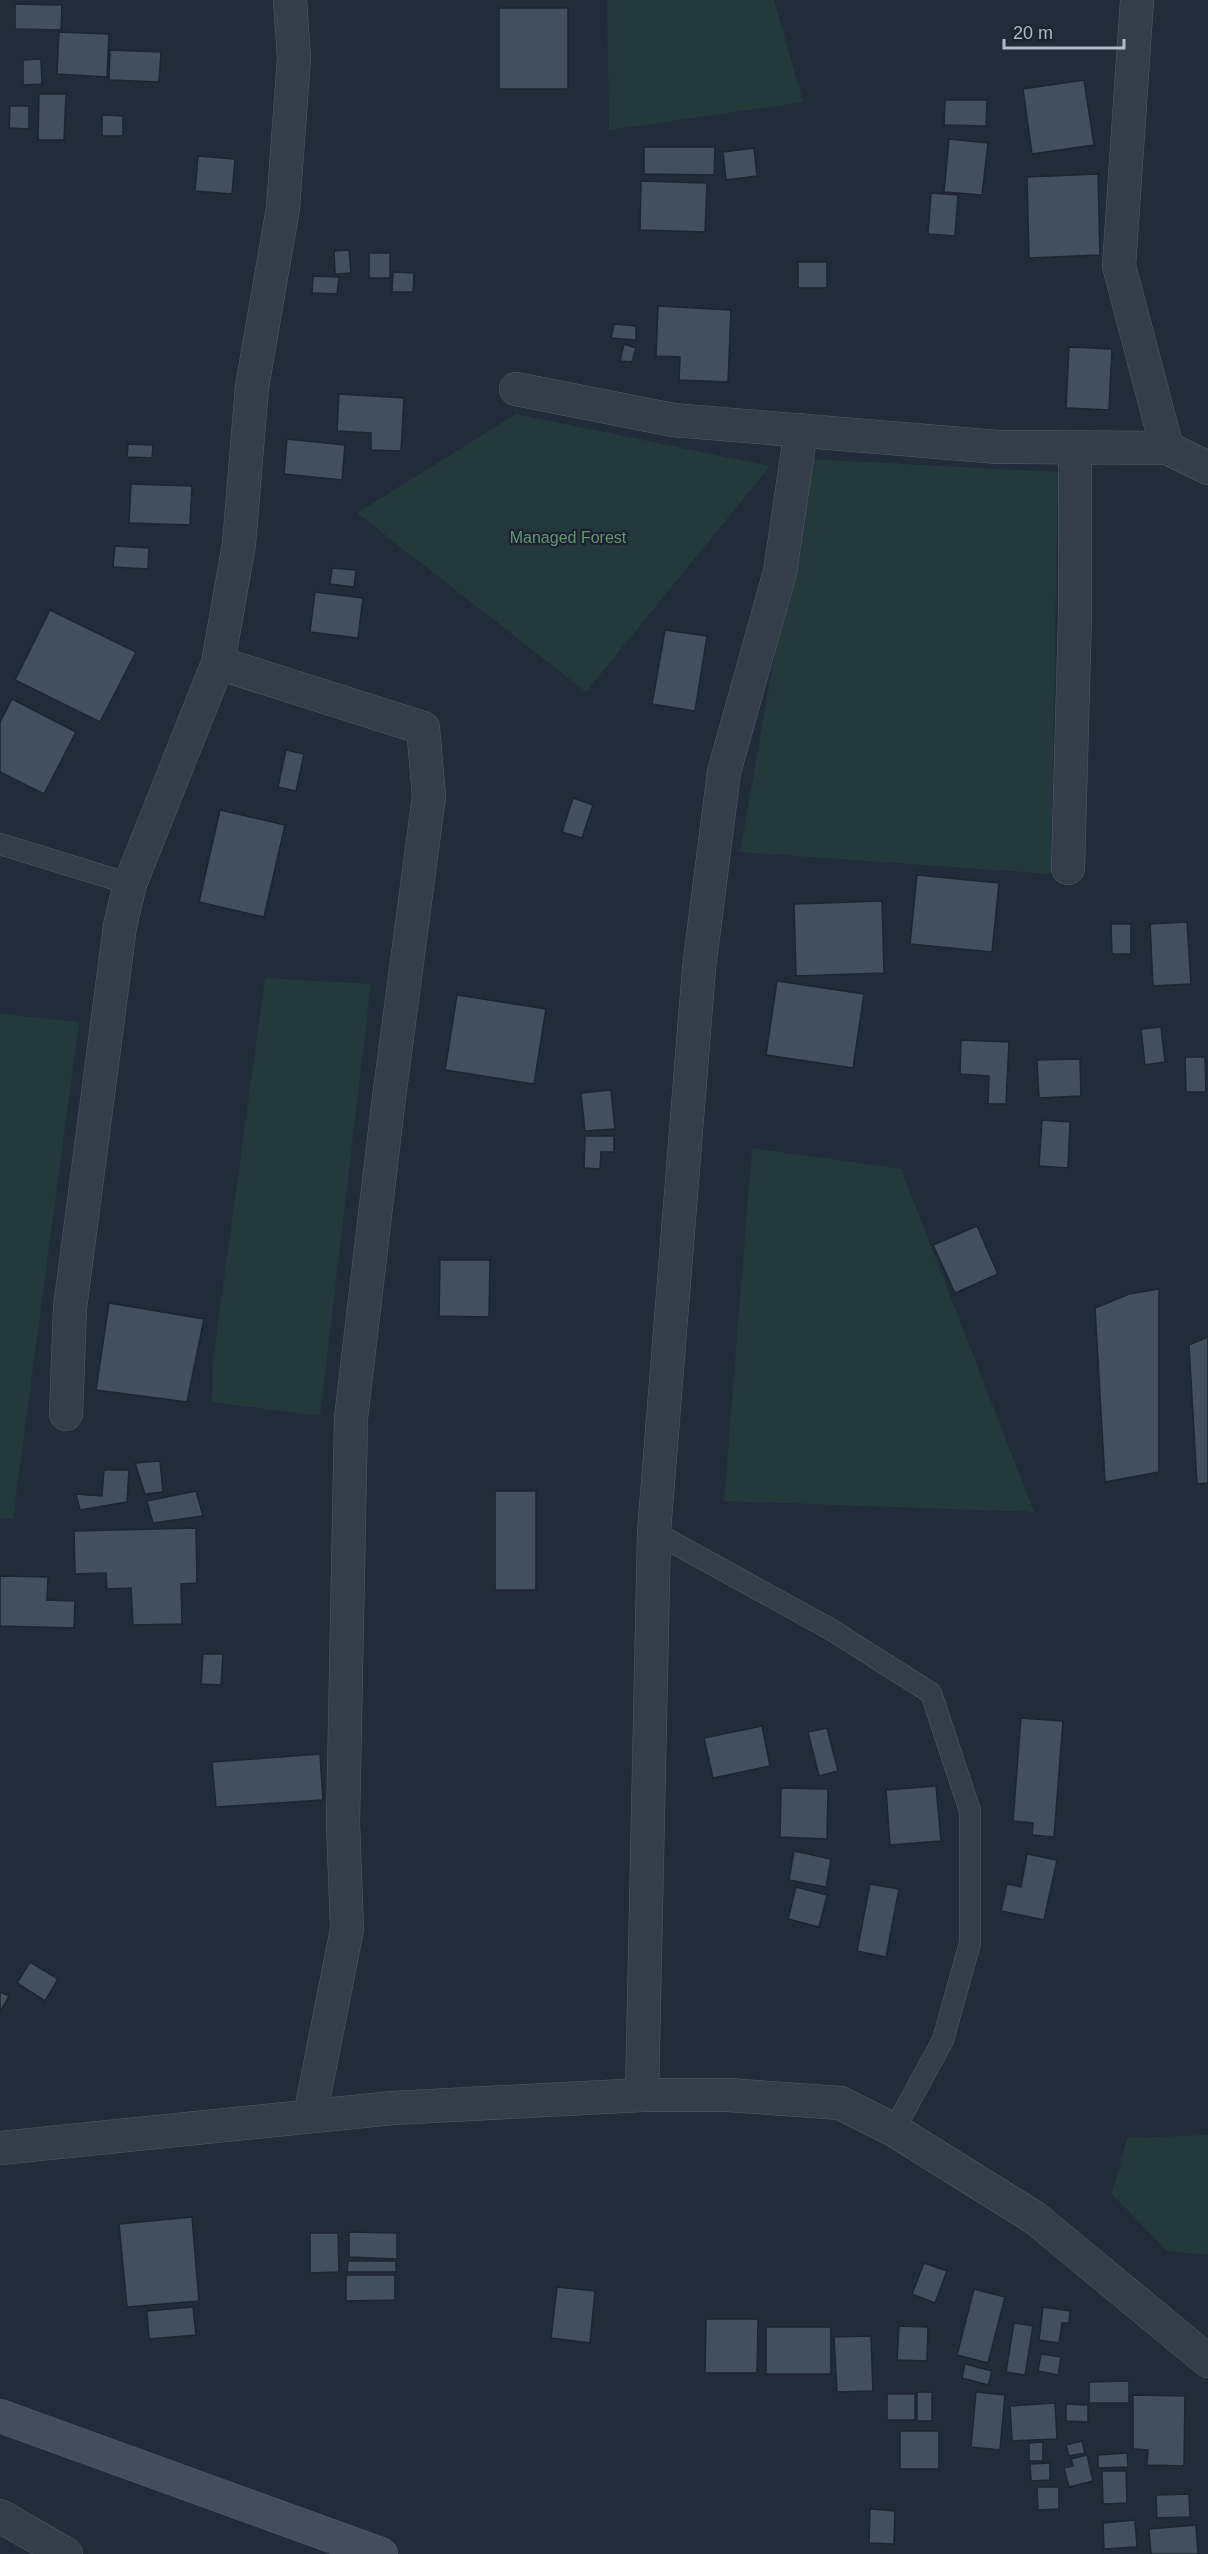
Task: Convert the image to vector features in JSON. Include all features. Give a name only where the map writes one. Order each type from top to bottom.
[{"type":"main road","points":[[0,2416],[381,2554]]},
{"type":"street","points":[[66,1414],[70,1308],[120,926],[130,884],[218,663],[239,544],[252,387],[283,208],[294,58],[290,0]]},
{"type":"street","points":[[1137,0],[1119,266],[1167,448]]},
{"type":"street","points":[[516,389],[672,420],[998,447],[1167,448],[1208,468]]},
{"type":"street","points":[[642,2096],[654,1532],[699,968],[724,772],[780,572],[801,430]]},
{"type":"street","points":[[1068,868],[1075,614],[1075,448]]},
{"type":"street","points":[[218,663],[423,728],[429,796],[387,1105],[351,1418],[343,1823],[347,1929],[310,2116]]},
{"type":"street","points":[[0,2148],[393,2108],[642,2096],[728,2096],[840,2103],[894,2130],[1035,2218],[1208,2361]]},
{"type":"street","points":[[0,2516],[66,2554]]},
{"type":"lane","points":[[0,844],[130,884]]},
{"type":"lane","points":[[654,1532],[830,1629],[931,1693],[970,1812],[970,1943],[944,2040],[894,2130]]},
{"type":"green space","points":[[607,0],[774,0],[803,102],[609,130]]},
{"type":"green space","name":"Managed Forest","points":[[516,414],[770,466],[586,692],[357,513]]},
{"type":"green space","points":[[809,459],[1058,472],[1051,874],[740,852]]},
{"type":"green space","points":[[265,978],[371,984],[320,1416],[212,1402],[213,1360]]},
{"type":"green space","points":[[0,1014],[79,1022],[13,1519],[0,1518]]},
{"type":"green space","points":[[752,1148],[901,1169],[1034,1512],[724,1501]]},
{"type":"green space","points":[[1208,2135],[1208,2255],[1167,2251],[1112,2194],[1127,2138]]},
{"type":"building","points":[[15,4],[62,5],[61,30],[15,29]]},
{"type":"building","points":[[499,8],[568,8],[568,89],[499,89]]},
{"type":"building","points":[[59,32],[109,34],[107,77],[57,74]]},
{"type":"building","points":[[110,50],[161,52],[159,82],[109,80]]},
{"type":"building","points":[[41,59],[42,84],[23,85],[23,60]]},
{"type":"building","points":[[1084,80],[1094,145],[1032,154],[1023,89]]},
{"type":"building","points":[[39,94],[66,94],[64,140],[38,140]]},
{"type":"building","points":[[945,100],[987,100],[986,126],[944,125]]},
{"type":"building","points":[[10,106],[29,106],[29,129],[9,128]]},
{"type":"building","points":[[102,115],[123,116],[123,136],[102,136]]},
{"type":"building","points":[[949,139],[988,143],[982,195],[944,192]]},
{"type":"building","points":[[644,147],[715,147],[714,175],[644,174]]},
{"type":"building","points":[[754,148],[757,176],[726,180],[723,152]]},
{"type":"building","points":[[198,156],[235,159],[232,194],[195,191]]},
{"type":"building","points":[[1098,174],[1100,255],[1029,258],[1027,177]]},
{"type":"building","points":[[641,181],[707,183],[705,232],[640,230]]},
{"type":"building","points":[[931,193],[958,195],[955,236],[928,234]]},
{"type":"building","points":[[349,250],[351,273],[335,274],[334,251]]},
{"type":"building","points":[[369,253],[390,253],[390,278],[369,278]]},
{"type":"building","points":[[798,262],[827,262],[827,288],[798,288]]},
{"type":"building","points":[[393,272],[414,273],[413,292],[392,292]]},
{"type":"building","points":[[313,276],[339,277],[337,294],[312,293]]},
{"type":"building","points":[[658,306],[731,310],[728,382],[679,380],[680,357],[656,356]]},
{"type":"building","points":[[614,324],[636,326],[636,340],[611,338]]},
{"type":"building","points":[[624,344],[636,348],[632,362],[620,361]]},
{"type":"building","points":[[1069,347],[1112,349],[1109,410],[1066,408]]},
{"type":"building","points":[[339,394],[404,398],[401,451],[371,450],[371,433],[337,431]]},
{"type":"building","points":[[287,439],[345,445],[342,480],[284,474]]},
{"type":"building","points":[[128,444],[153,445],[152,458],[127,457]]},
{"type":"building","points":[[131,484],[192,486],[190,525],[129,523]]},
{"type":"building","points":[[115,546],[149,548],[148,569],[113,567]]},
{"type":"building","points":[[332,568],[356,570],[354,587],[330,584]]},
{"type":"building","points":[[315,592],[363,598],[358,638],[310,632]]},
{"type":"building","points":[[50,610],[136,652],[100,722],[15,680]]},
{"type":"building","points":[[665,630],[707,636],[695,711],[652,704]]},
{"type":"building","points":[[12,699],[76,732],[44,794],[0,772],[0,722]]},
{"type":"building","points":[[286,750],[304,754],[296,791],[278,787]]},
{"type":"building","points":[[573,798],[593,805],[582,838],[562,832]]},
{"type":"building","points":[[220,810],[285,825],[264,917],[199,902]]},
{"type":"building","points":[[917,875],[999,883],[992,952],[910,944]]},
{"type":"building","points":[[882,901],[884,973],[796,976],[794,904]]},
{"type":"building","points":[[1187,922],[1191,984],[1153,986],[1150,924]]},
{"type":"building","points":[[1111,924],[1131,924],[1131,954],[1112,954]]},
{"type":"building","points":[[777,981],[864,994],[853,1068],[766,1055]]},
{"type":"building","points":[[457,995],[546,1009],[534,1084],[445,1070]]},
{"type":"building","points":[[1161,1027],[1165,1062],[1145,1065],[1141,1029]]},
{"type":"building","points":[[961,1040],[1009,1042],[1006,1104],[988,1104],[989,1076],[960,1074]]},
{"type":"building","points":[[1185,1057],[1205,1057],[1206,1092],[1186,1092]]},
{"type":"building","points":[[1080,1059],[1081,1096],[1039,1098],[1037,1060]]},
{"type":"building","points":[[611,1090],[615,1129],[585,1131],[581,1093]]},
{"type":"building","points":[[1042,1120],[1070,1122],[1068,1168],[1039,1166]]},
{"type":"building","points":[[585,1136],[614,1136],[614,1152],[601,1152],[600,1169],[584,1168]]},
{"type":"building","points":[[977,1226],[998,1274],[955,1293],[933,1245]]},
{"type":"building","points":[[440,1260],[490,1260],[489,1317],[439,1316]]},
{"type":"building","points":[[1159,1289],[1159,1472],[1105,1482],[1095,1308],[1129,1294]]},
{"type":"building","points":[[109,1303],[204,1319],[187,1402],[96,1390]]},
{"type":"building","points":[[1208,1337],[1208,1483],[1197,1484],[1189,1345]]},
{"type":"building","points":[[160,1461],[163,1492],[145,1494],[135,1463]]},
{"type":"building","points":[[104,1470],[129,1470],[127,1502],[80,1510],[76,1494],[102,1496]]},
{"type":"building","points":[[196,1491],[203,1516],[153,1523],[147,1501]]},
{"type":"building","points":[[495,1491],[536,1491],[536,1590],[495,1590]]},
{"type":"building","points":[[196,1528],[197,1583],[181,1584],[182,1624],[133,1625],[131,1588],[107,1589],[106,1573],[75,1574],[74,1531]]},
{"type":"building","points":[[0,1576],[48,1577],[47,1600],[75,1601],[74,1628],[0,1626]]},
{"type":"building","points":[[203,1654],[223,1654],[221,1685],[201,1684]]},
{"type":"building","points":[[1021,1718],[1063,1721],[1054,1837],[1032,1835],[1033,1823],[1013,1821]]},
{"type":"building","points":[[762,1726],[770,1766],[713,1778],[704,1738]]},
{"type":"building","points":[[827,1728],[838,1771],[819,1776],[808,1732]]},
{"type":"building","points":[[320,1754],[323,1800],[216,1807],[212,1762]]},
{"type":"building","points":[[936,1786],[941,1841],[890,1845],[886,1790]]},
{"type":"building","points":[[781,1788],[828,1789],[827,1839],[780,1837]]},
{"type":"building","points":[[794,1851],[831,1859],[826,1887],[789,1880]]},
{"type":"building","points":[[1027,1854],[1057,1860],[1044,1920],[1001,1911],[1007,1884],[1021,1887]]},
{"type":"building","points":[[870,1884],[899,1889],[886,1957],[857,1951]]},
{"type":"building","points":[[796,1887],[827,1895],[819,1927],[788,1919]]},
{"type":"building","points":[[30,1962],[58,1979],[45,2001],[17,1983]]},
{"type":"building","points":[[0,1992],[9,1996],[0,2012]]},
{"type":"building","points":[[192,2217],[199,2301],[127,2307],[119,2224]]},
{"type":"building","points":[[349,2232],[397,2233],[397,2259],[349,2257]]},
{"type":"building","points":[[310,2233],[338,2233],[339,2272],[310,2273]]},
{"type":"building","points":[[348,2261],[396,2261],[396,2272],[347,2272]]},
{"type":"building","points":[[924,2263],[947,2271],[935,2303],[912,2294]]},
{"type":"building","points":[[346,2275],[395,2275],[395,2300],[346,2301]]},
{"type":"building","points":[[557,2287],[595,2291],[590,2343],[551,2338]]},
{"type":"building","points":[[974,2289],[1005,2297],[988,2363],[957,2355]]},
{"type":"building","points":[[193,2307],[196,2335],[149,2339],[147,2311]]},
{"type":"building","points":[[1043,2307],[1070,2311],[1069,2323],[1062,2323],[1059,2343],[1039,2340]]},
{"type":"building","points":[[706,2319],[758,2319],[757,2373],[705,2373]]},
{"type":"building","points":[[1014,2323],[1033,2326],[1025,2375],[1006,2372]]},
{"type":"building","points":[[899,2326],[928,2327],[927,2361],[897,2360]]},
{"type":"building","points":[[766,2327],[831,2327],[831,2374],[766,2374]]},
{"type":"building","points":[[871,2336],[873,2391],[837,2392],[834,2337]]},
{"type":"building","points":[[1041,2354],[1061,2357],[1058,2375],[1038,2371]]},
{"type":"building","points":[[965,2364],[992,2371],[988,2385],[962,2378]]},
{"type":"building","points":[[1129,2381],[1129,2403],[1089,2403],[1089,2382]]},
{"type":"building","points":[[917,2392],[932,2392],[932,2421],[917,2421]]},
{"type":"building","points":[[976,2392],[1005,2395],[1000,2450],[971,2447]]},
{"type":"building","points":[[887,2394],[915,2394],[915,2420],[887,2420]]},
{"type":"building","points":[[1133,2395],[1185,2396],[1184,2466],[1147,2465],[1148,2450],[1133,2449]]},
{"type":"building","points":[[1055,2403],[1057,2439],[1012,2441],[1010,2406]]},
{"type":"building","points":[[1066,2404],[1088,2405],[1088,2422],[1066,2421]]},
{"type":"building","points":[[900,2431],[939,2431],[939,2469],[900,2469]]},
{"type":"building","points":[[1082,2441],[1085,2453],[1069,2456],[1066,2445]]},
{"type":"building","points":[[1043,2442],[1043,2461],[1029,2461],[1029,2443]]},
{"type":"building","points":[[1127,2453],[1128,2467],[1098,2468],[1098,2455]]},
{"type":"building","points":[[1087,2455],[1093,2481],[1069,2487],[1064,2468],[1073,2466],[1071,2459]]},
{"type":"building","points":[[1050,2463],[1050,2480],[1031,2481],[1030,2464]]},
{"type":"building","points":[[1102,2471],[1126,2471],[1127,2503],[1103,2504]]},
{"type":"building","points":[[1037,2487],[1059,2487],[1059,2509],[1038,2510]]},
{"type":"building","points":[[1189,2494],[1190,2517],[1157,2518],[1156,2495]]},
{"type":"building","points":[[870,2509],[895,2511],[894,2544],[869,2543]]},
{"type":"building","points":[[1135,2520],[1137,2547],[1104,2549],[1103,2523]]},
{"type":"building","points":[[1196,2525],[1198,2554],[1151,2554],[1149,2529]]}]
